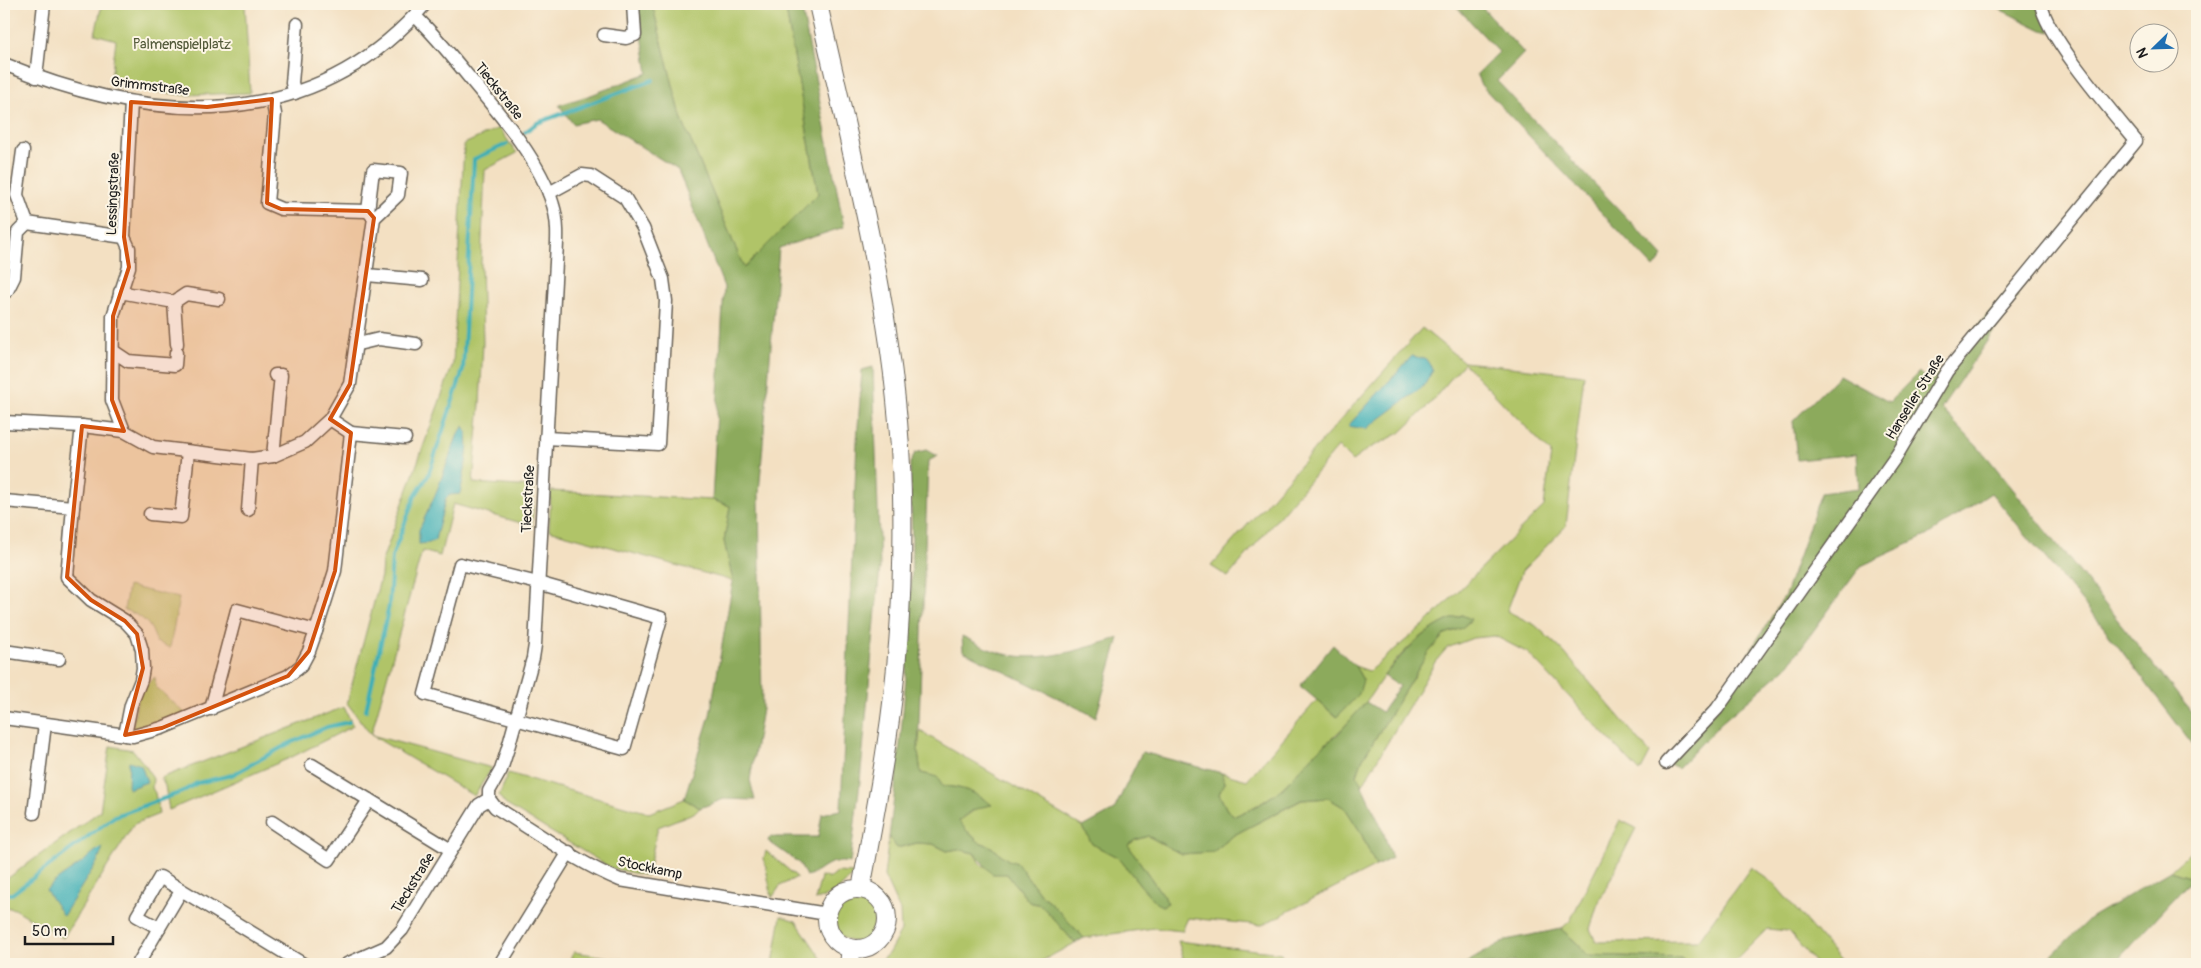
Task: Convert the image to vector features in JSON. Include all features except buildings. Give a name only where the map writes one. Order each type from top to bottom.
[{"type":"main road","points":[[818,4],[863,202],[882,300],[893,381],[902,495],[898,641],[887,744],[862,889]]},
{"type":"main road","points":[[852,889],[862,889],[879,897],[884,905],[887,924],[878,941],[850,957],[829,933],[827,914],[835,897],[852,889]]},
{"type":"street","points":[[36,77],[44,4]]},
{"type":"street","name":"Grimmstraße","points":[[4,64],[36,77],[78,90],[131,102],[207,107],[237,106],[295,93],[343,73],[372,55],[415,16],[425,4]]},
{"type":"street","points":[[604,35],[626,38],[635,34],[633,4]]},
{"type":"street","name":"Hanseller Straße","points":[[1666,764],[1717,709],[1897,455],[1947,371],[2136,141],[2062,44],[2043,13],[2042,4]]},
{"type":"street","name":"Tieckstraße","points":[[348,964],[386,947],[402,930],[479,805],[489,799],[489,791],[501,770],[508,748],[533,658],[557,221],[544,181],[502,116],[430,30],[415,16]]},
{"type":"street","points":[[295,93],[292,82],[297,24]]},
{"type":"street","points":[[4,422],[82,426],[124,431],[153,446],[252,459],[273,456],[305,442],[330,419],[350,384],[368,275],[371,215],[281,209],[267,204],[275,114],[272,99]]},
{"type":"street","name":"Lessingstraße","points":[[124,431],[112,400],[113,316],[129,267],[129,248],[124,237],[131,102]]},
{"type":"street","points":[[23,151],[17,195],[26,224]]},
{"type":"street","points":[[546,438],[658,444],[666,301],[663,279],[643,228],[625,198],[591,176],[582,175],[549,193]]},
{"type":"street","points":[[26,224],[124,237]]},
{"type":"street","points":[[4,292],[7,291],[14,277],[18,232],[26,224]]},
{"type":"street","points":[[368,275],[422,280]]},
{"type":"street","points":[[120,292],[174,302],[186,294],[219,299]]},
{"type":"street","points":[[113,351],[128,361],[175,365],[174,302]]},
{"type":"street","points":[[358,344],[379,338],[416,344]]},
{"type":"street","points":[[273,456],[281,375],[275,375]]},
{"type":"street","points":[[330,419],[351,433],[405,438]]},
{"type":"street","points":[[82,426],[67,577],[91,600],[125,621],[137,634],[142,650],[143,668],[141,680],[131,705],[125,735]]},
{"type":"street","points":[[4,718],[133,736],[162,728],[288,676],[301,666],[309,651],[335,571],[351,433]]},
{"type":"street","points":[[150,514],[180,517],[188,452]]},
{"type":"street","points":[[248,510],[252,459]]},
{"type":"street","points":[[4,501],[73,507]]},
{"type":"street","points":[[460,564],[538,583],[661,618],[624,749],[425,694],[460,564]]},
{"type":"street","points":[[211,708],[237,610],[316,631]]},
{"type":"street","points":[[4,651],[59,659]]},
{"type":"street","points":[[34,813],[45,724]]},
{"type":"street","points":[[312,764],[452,850]]},
{"type":"street","name":"Stockkamp","points":[[489,799],[495,807],[569,852],[607,874],[627,881],[827,914]]},
{"type":"street","points":[[272,822],[329,860],[369,800]]},
{"type":"street","points":[[500,964],[569,852]]},
{"type":"street","points":[[159,928],[137,916],[160,877],[303,964]]},
{"type":"street","points":[[138,964],[182,891]]},
{"type":"highlighted area","points":[[272,99],[267,203],[281,209],[368,211],[374,218],[350,384],[330,419],[351,433],[335,571],[309,651],[288,676],[162,728],[125,735],[143,668],[137,634],[125,621],[91,600],[67,577],[82,426],[124,431],[112,400],[113,316],[129,267],[124,237],[131,102],[207,107]]},
{"type":"green space","name":"Palmenspielplatz","points":[[102,4],[245,4],[250,93],[184,95],[110,86],[116,40],[95,34]]},
{"type":"green space","points":[[637,4],[652,4],[682,120],[744,268],[818,194],[785,4],[801,4],[844,227],[779,248],[759,493],[762,709],[750,780],[755,800],[724,799],[700,808],[684,799],[710,715],[733,581],[724,541],[730,506],[712,500],[724,287],[678,170],[597,119],[573,124],[559,105],[648,73]]},
{"type":"green space","points":[[652,4],[785,4],[818,194],[744,268],[682,120]]},
{"type":"green space","points":[[1454,4],[1479,4],[1524,53],[1497,81],[1663,256],[1654,268],[1480,84],[1477,74],[1499,52]]},
{"type":"green space","points":[[1989,4],[2037,4],[2051,32],[2042,30]]},
{"type":"green space","points":[[499,128],[517,153],[485,170],[481,263],[483,343],[473,483],[534,487],[532,526],[453,504],[440,556],[422,551],[371,735],[347,703],[381,576],[382,561],[453,364],[464,144]]},
{"type":"green space","points":[[2007,291],[2018,296],[1941,408],[1988,458],[2197,719],[2197,750],[2104,628],[1991,493],[1926,536],[1861,566],[1786,668],[1722,722],[1678,768],[1669,764],[1731,682],[1785,595],[1821,493],[1859,488],[1857,454],[1797,460],[1793,421],[1839,375],[1889,402],[1919,372],[1930,383]]},
{"type":"green space","points":[[1422,328],[1464,362],[1584,375],[1566,526],[1522,571],[1507,611],[1535,625],[1562,650],[1650,753],[1640,772],[1528,653],[1495,636],[1473,638],[1447,648],[1435,662],[1362,786],[1357,775],[1362,760],[1428,653],[1445,634],[1462,628],[1471,620],[1462,615],[1439,625],[1408,648],[1391,667],[1355,715],[1313,755],[1286,785],[1265,801],[1235,816],[1227,810],[1219,794],[1224,783],[1222,773],[1247,780],[1317,700],[1336,717],[1363,680],[1355,666],[1369,671],[1425,624],[1544,506],[1551,453],[1464,363],[1427,407],[1400,433],[1370,448],[1352,461],[1338,447],[1228,577],[1211,566]]},
{"type":"green space","points":[[873,367],[880,567],[860,782],[850,863],[835,862],[806,876],[799,863],[768,841],[770,837],[818,837],[822,814],[841,810],[857,441],[862,370]]},
{"type":"green space","points":[[926,450],[938,456],[928,461],[918,752],[921,773],[938,777],[942,786],[968,791],[992,805],[974,810],[959,821],[979,842],[990,846],[1008,860],[1017,863],[1041,895],[1084,938],[1075,943],[1041,905],[1029,902],[1007,874],[992,874],[974,853],[958,849],[947,851],[933,844],[917,843],[897,848],[889,837],[897,775],[910,619],[912,525],[910,463],[915,453]]},
{"type":"green space","points":[[551,491],[712,500],[730,506],[724,541],[733,581],[549,530]]},
{"type":"green space","points":[[128,586],[179,598],[170,648],[156,642],[152,630],[145,621],[124,610]]},
{"type":"green space","points":[[1462,615],[1471,619],[1462,628],[1445,634],[1428,653],[1362,760],[1357,775],[1383,831],[1392,858],[1376,866],[1360,831],[1345,808],[1328,798],[1301,800],[1234,835],[1213,852],[1181,854],[1148,836],[1135,840],[1128,845],[1168,903],[1162,906],[1156,903],[1119,858],[1092,844],[1083,827],[1114,810],[1142,752],[1222,773],[1224,783],[1219,794],[1227,810],[1235,816],[1259,805],[1282,789],[1317,751],[1337,735],[1366,702],[1382,712],[1399,686],[1384,676],[1409,648],[1428,632]]},
{"type":"green space","points":[[962,636],[999,653],[1034,657],[1062,654],[1119,638],[1096,717],[963,651]]},
{"type":"green space","points":[[1333,645],[1355,666],[1363,680],[1359,694],[1337,717],[1300,686]]},
{"type":"green space","points":[[155,677],[156,687],[186,714],[135,732],[132,729],[139,691]]},
{"type":"green space","points":[[344,707],[353,726],[292,757],[169,810],[165,786],[161,778]]},
{"type":"green space","points":[[920,731],[1083,827],[1092,844],[1119,858],[1141,886],[1162,906],[1168,903],[1128,845],[1135,840],[1148,836],[1181,854],[1213,852],[1234,835],[1302,800],[1328,798],[1345,808],[1360,831],[1376,866],[1262,925],[1188,918],[1182,931],[1154,928],[1084,938],[1041,895],[1017,863],[1008,860],[990,846],[979,842],[966,830],[959,821],[979,807],[991,805],[968,791],[942,786],[938,777],[921,773],[918,753]]},
{"type":"green space","points":[[371,735],[492,768],[474,796]]},
{"type":"green space","points":[[110,746],[133,750],[147,768],[153,779],[152,788],[155,793],[159,814],[134,824],[63,938],[15,909],[4,907],[4,881],[100,811]]},
{"type":"green space","points":[[508,773],[649,813],[684,799],[700,808],[696,812],[658,827],[647,876],[611,868],[505,804],[499,796]]},
{"type":"green space","points":[[1620,820],[1636,828],[1597,906],[1590,929],[1596,942],[1698,941],[1751,867],[1775,885],[1843,964],[1816,964],[1788,931],[1767,929],[1732,964],[1685,964],[1687,963],[1681,958],[1586,955],[1578,944],[1561,929],[1570,921]]},
{"type":"green space","points":[[889,837],[897,848],[917,843],[933,844],[947,851],[958,849],[974,853],[981,865],[1007,874],[1029,902],[1041,905],[1075,943],[1036,964],[876,964],[888,954],[901,931],[900,911],[884,876]]},
{"type":"green space","points":[[2197,846],[2197,875],[2193,878],[2170,871]]},
{"type":"green space","points":[[766,851],[797,877],[780,886],[772,898],[764,858]]},
{"type":"green space","points":[[2170,871],[2193,878],[2122,955],[2116,964],[2043,964],[2090,918]]},
{"type":"green space","points":[[837,872],[853,873],[837,890],[815,900],[821,877],[825,876],[829,879]]},
{"type":"green space","points":[[857,896],[870,900],[876,906],[880,919],[876,932],[870,938],[857,942],[844,938],[838,932],[834,919],[838,906],[844,900]]},
{"type":"green space","points":[[781,916],[796,921],[825,964],[773,964]]},
{"type":"green space","points":[[1561,929],[1578,944],[1586,955],[1681,958],[1687,963],[1517,964],[1515,961],[1503,964],[1464,964],[1506,940]]},
{"type":"green space","points":[[1178,941],[1281,953],[1284,964],[1185,964]]},
{"type":"green space","points":[[574,952],[654,964],[567,964]]},
{"type":"water","points":[[1412,356],[1426,359],[1433,370],[1424,386],[1366,429],[1348,426]]},
{"type":"water","points":[[464,426],[468,441],[460,494],[450,495],[446,498],[435,540],[419,544],[419,530],[436,493],[458,434]]},
{"type":"water","points":[[129,761],[141,765],[147,782],[128,789]]},
{"type":"water","points":[[103,847],[99,859],[63,916],[46,890],[59,878]]},
{"type":"waterway","points":[[525,132],[537,123],[653,80]]},
{"type":"waterway","points":[[366,710],[389,606],[392,557],[415,496],[428,476],[463,370],[474,159],[507,144]]},
{"type":"waterway","points":[[4,894],[12,894],[115,816],[182,792],[197,783],[232,775],[288,744],[327,727],[349,722]]}]
